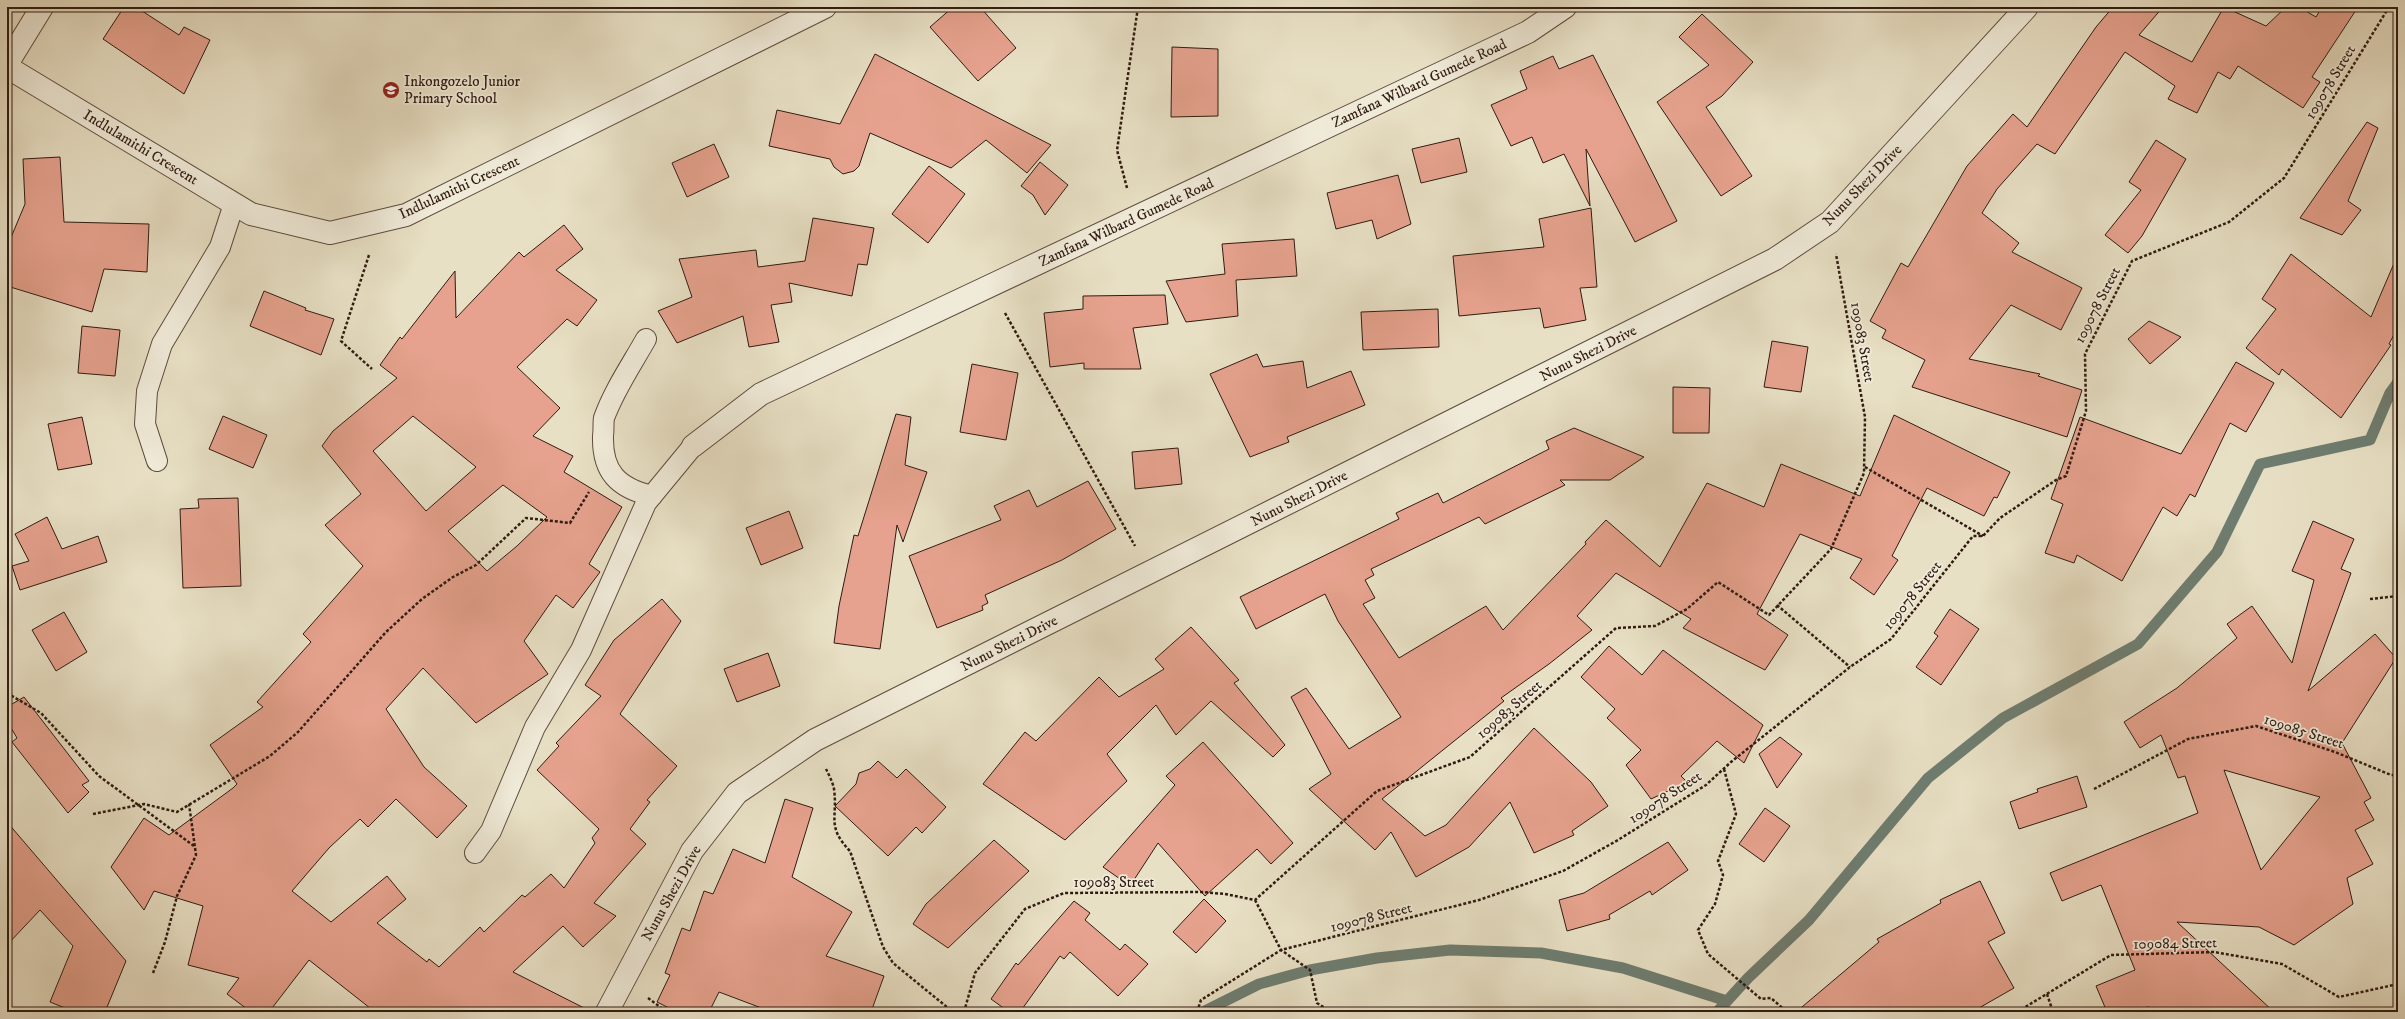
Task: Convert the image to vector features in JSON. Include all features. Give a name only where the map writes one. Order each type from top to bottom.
[{"type":"street","points":[[7,65],[42,7]]},
{"type":"street","name":"Indlulamithi Crescent","points":[[7,65],[251,214],[330,233],[406,216],[825,7]]},
{"type":"street","name":"Zamfana Wilbard Gumede Road","points":[[693,446],[761,394],[1528,32],[1565,7]]},
{"type":"street","name":"Nunu Shezi Drive","points":[[607,1012],[692,850],[737,793],[815,740],[1775,259],[1830,222],[2027,7]]},
{"type":"lane","points":[[157,461],[145,424],[147,391],[162,344],[220,247],[234,204]]},
{"type":"lane","points":[[646,339],[604,419],[603,449],[607,465],[615,478],[637,492],[652,496]]},
{"type":"lane","points":[[475,853],[491,831],[535,728],[581,650],[646,503],[693,446]]},
{"type":"path","points":[[1135,218],[1117,150],[1138,7]]},
{"type":"path","name":"109078 Street","points":[[1197,1012],[1201,1000],[1281,950],[1479,900],[1563,871],[1618,840],[1706,785],[1724,768],[1850,667],[1891,639],[1973,536],[1983,536],[2000,518],[2056,480],[2066,476],[2086,411],[2085,354],[2132,261],[2229,222],[2284,178],[2388,7]]},
{"type":"path","points":[[2398,64],[2396,80],[2398,82]]},
{"type":"path","name":"109083 Street","points":[[964,1012],[975,973],[1025,909],[1064,893],[1201,892],[1255,900],[1377,791],[1470,757],[1616,628],[1655,626],[1687,609],[1718,582],[1769,615],[1831,549],[1864,473],[1865,417],[1830,222]]},
{"type":"path","points":[[362,226],[369,256],[341,341],[372,369]]},
{"type":"path","points":[[991,286],[1150,572]]},
{"type":"path","points":[[1864,467],[1983,536]]},
{"type":"path","points":[[93,814],[144,804],[177,812],[270,756],[298,732],[386,632],[422,599],[453,577],[476,565],[526,518],[570,522],[596,482],[615,478]]},
{"type":"path","points":[[2370,599],[2398,596]]},
{"type":"path","points":[[1777,605],[1850,667]]},
{"type":"path","points":[[7,693],[40,713],[99,776],[137,806],[194,846]]},
{"type":"path","name":"109085 Street","points":[[2094,789],[2188,739],[2256,726],[2334,752],[2391,775],[2398,775]]},
{"type":"path","points":[[815,740],[834,789],[834,825],[839,840],[850,851],[883,947],[893,963],[954,1012]]},
{"type":"path","points":[[1724,768],[1736,814],[1718,861],[1724,875],[1715,904],[1698,930],[1708,954],[1760,999],[1771,998],[1787,1012]]},
{"type":"path","points":[[153,974],[165,942],[177,896],[196,855],[189,804]]},
{"type":"path","points":[[1255,900],[1281,950],[1310,970],[1317,1003],[1331,1012]]},
{"type":"path","name":"109084 Street","points":[[2017,1012],[2111,956],[2214,952],[2282,964],[2339,997],[2398,984]]},
{"type":"path","points":[[2046,994],[2053,1012]]},
{"type":"building","points":[[124,7],[136,7],[179,35],[184,27],[210,40],[184,94],[103,39]]},
{"type":"building","points":[[953,7],[980,7],[1016,48],[978,81],[930,27]]},
{"type":"building","points":[[2113,7],[2163,7],[2139,35],[2192,62],[2224,7],[2266,26],[2286,7],[2299,7],[2316,17],[2322,7],[2358,7],[2312,77],[2320,82],[2303,108],[2238,66],[2230,79],[2218,72],[2197,113],[2168,99],[2175,86],[2125,52],[2055,154],[2037,144],[1997,189],[1982,213],[2019,243],[2012,252],[2082,288],[2061,330],[2011,305],[1969,359],[2040,374],[2038,376],[2082,390],[2067,437],[1912,387],[1925,360],[1882,338],[1886,330],[1870,321],[1901,263],[1908,267],[1967,166],[2013,114],[2027,127],[2096,27]]},
{"type":"building","points":[[1702,14],[1753,62],[1722,96],[1706,107],[1752,176],[1721,196],[1657,102],[1709,65],[1679,37]]},
{"type":"building","points":[[1172,47],[1218,49],[1218,116],[1171,117]]},
{"type":"building","points":[[875,54],[1051,145],[1027,173],[986,140],[951,168],[870,133],[859,166],[854,171],[843,174],[834,167],[830,159],[769,146],[777,110],[840,124]]},
{"type":"building","points":[[1593,55],[1677,221],[1635,242],[1586,149],[1590,206],[1564,154],[1543,163],[1532,137],[1511,146],[1491,105],[1527,89],[1520,71],[1553,56],[1559,69]]},
{"type":"building","points":[[2367,122],[2378,128],[2348,201],[2361,210],[2342,235],[2300,218]]},
{"type":"building","points":[[1459,138],[1467,172],[1421,183],[1412,149]]},
{"type":"building","points":[[2156,140],[2186,159],[2142,236],[2128,253],[2105,235],[2141,190],[2129,182]]},
{"type":"building","points":[[714,144],[729,177],[687,197],[672,163]]},
{"type":"building","points":[[60,157],[64,222],[149,224],[147,272],[104,269],[92,312],[7,286],[7,247],[25,204],[23,159]]},
{"type":"building","points":[[1040,162],[1068,185],[1045,215],[1033,195],[1021,186]]},
{"type":"building","points":[[929,166],[965,194],[928,243],[892,214]]},
{"type":"building","points":[[1398,175],[1411,224],[1377,239],[1372,220],[1336,229],[1327,193]]},
{"type":"building","points":[[1591,208],[1597,287],[1580,288],[1586,320],[1544,328],[1540,308],[1459,316],[1453,256],[1544,247],[1539,219]]},
{"type":"building","points":[[813,218],[874,228],[867,265],[858,264],[852,296],[789,283],[792,302],[771,305],[779,342],[749,347],[743,316],[677,343],[658,311],[692,297],[679,259],[756,250],[758,267],[805,261]]},
{"type":"building","points":[[564,225],[583,249],[556,270],[597,300],[577,326],[567,319],[517,367],[560,408],[533,436],[573,456],[564,472],[622,507],[589,564],[600,572],[573,608],[556,595],[524,641],[548,674],[476,723],[423,668],[386,709],[424,767],[467,806],[437,838],[396,799],[368,827],[360,819],[329,848],[292,891],[331,922],[387,876],[406,899],[377,923],[427,962],[429,959],[439,967],[480,927],[484,932],[522,895],[525,897],[551,874],[564,888],[595,843],[592,838],[599,829],[537,770],[559,746],[556,743],[601,696],[585,685],[614,640],[662,599],[681,621],[620,714],[677,766],[647,800],[650,802],[630,829],[646,844],[594,903],[616,916],[583,947],[563,926],[513,972],[592,1012],[375,1012],[309,960],[269,1012],[251,1012],[227,994],[239,978],[188,965],[203,906],[154,891],[144,910],[111,867],[144,818],[169,835],[237,784],[210,745],[263,707],[257,702],[311,642],[303,634],[363,566],[325,525],[361,494],[322,446],[333,431],[397,378],[380,365],[400,337],[402,339],[455,271],[456,318],[519,252],[524,257]],"holes":[[[413,416],[476,467],[426,511],[373,451]],[[503,485],[547,517],[517,546],[487,571],[448,531]]]},
{"type":"building","points":[[1294,239],[1297,276],[1236,280],[1238,316],[1186,322],[1166,281],[1225,274],[1222,244]]},
{"type":"building","points":[[2291,254],[2371,317],[2398,254],[2398,327],[2389,344],[2391,345],[2341,418],[2282,369],[2279,375],[2246,348],[2276,309],[2262,299]]},
{"type":"building","points":[[264,291],[306,308],[305,310],[334,319],[321,355],[250,326]]},
{"type":"building","points":[[1165,295],[1168,324],[1133,328],[1141,369],[1084,369],[1084,363],[1050,367],[1044,313],[1083,309],[1083,296]]},
{"type":"building","points":[[1438,309],[1439,347],[1363,350],[1361,312]]},
{"type":"building","points":[[2149,321],[2181,337],[2150,364],[2128,339]]},
{"type":"building","points":[[82,326],[120,330],[115,376],[78,373]]},
{"type":"building","points":[[1772,341],[1808,347],[1801,392],[1764,387]]},
{"type":"building","points":[[1257,354],[1263,367],[1303,361],[1307,388],[1351,371],[1365,405],[1287,437],[1289,442],[1250,457],[1210,374]]},
{"type":"building","points":[[2236,362],[2274,383],[2246,432],[2230,423],[2195,497],[2190,494],[2177,516],[2163,507],[2122,581],[2077,555],[2074,563],[2045,553],[2063,504],[2051,499],[2080,417],[2181,454]]},
{"type":"building","points":[[972,364],[1018,373],[1006,440],[960,432]]},
{"type":"building","points":[[1673,387],[1710,388],[1709,433],[1673,433]]},
{"type":"building","points":[[896,414],[911,417],[905,465],[927,472],[903,542],[897,525],[880,649],[834,643],[839,606],[854,535],[858,536]]},
{"type":"building","points":[[1894,415],[2010,472],[1997,498],[1994,497],[1984,516],[1927,488],[1892,556],[1898,560],[1874,595],[1850,578],[1862,559],[1800,534],[1757,614],[1788,635],[1765,670],[1683,628],[1691,619],[1616,573],[1577,616],[1592,630],[1549,664],[1501,698],[1504,701],[1382,799],[1425,836],[1446,825],[1534,728],[1591,782],[1608,806],[1572,831],[1574,835],[1534,853],[1510,802],[1469,847],[1416,877],[1391,832],[1375,850],[1309,789],[1331,774],[1291,697],[1306,688],[1349,749],[1401,717],[1338,621],[1325,594],[1256,629],[1240,597],[1399,519],[1396,513],[1438,493],[1443,503],[1549,449],[1546,441],[1574,428],[1644,457],[1610,480],[1560,480],[1565,485],[1485,524],[1479,517],[1371,569],[1374,575],[1365,580],[1375,598],[1363,604],[1399,658],[1486,606],[1503,630],[1586,544],[1585,542],[1606,520],[1660,567],[1707,483],[1764,507],[1781,464],[1860,496]]},
{"type":"building","points":[[223,416],[267,435],[253,468],[209,449]]},
{"type":"building","points":[[82,417],[92,464],[58,470],[48,424]]},
{"type":"building","points":[[1178,448],[1182,484],[1135,489],[1132,452]]},
{"type":"building","points":[[1088,481],[1116,529],[1062,560],[985,595],[988,603],[982,606],[983,610],[937,628],[909,556],[1001,520],[994,506],[1029,490],[1037,507]]},
{"type":"building","points":[[238,498],[241,586],[183,588],[180,509],[199,508],[198,499]]},
{"type":"building","points":[[789,511],[803,548],[761,565],[746,528]]},
{"type":"building","points":[[47,517],[62,549],[98,536],[107,562],[20,590],[12,566],[29,561],[15,534]]},
{"type":"building","points":[[2313,521],[2354,539],[2341,569],[2351,573],[2308,691],[2375,634],[2396,658],[2342,743],[2371,798],[2364,802],[2374,820],[2355,830],[2373,864],[2347,878],[2353,904],[2294,945],[2259,927],[2177,922],[2274,1012],[2171,1012],[2148,1007],[2130,1012],[2107,1012],[2096,986],[2135,970],[2101,885],[2062,901],[2050,873],[2198,813],[2185,776],[2178,778],[2161,735],[2140,748],[2124,722],[2177,688],[2237,638],[2227,624],[2252,606],[2292,663],[2314,580],[2292,571]],"holes":[[[2224,770],[2320,797],[2261,870]]]},
{"type":"building","points":[[1950,609],[1979,629],[1941,685],[1916,667],[1938,636],[1934,633]]},
{"type":"building","points":[[64,612],[87,652],[56,671],[32,630]]},
{"type":"building","points":[[1191,627],[1239,680],[1234,683],[1285,745],[1273,757],[1211,701],[1176,735],[1156,705],[1107,754],[1127,781],[1065,840],[983,784],[1025,732],[1036,741],[1099,677],[1119,697],[1164,669],[1155,659]]},
{"type":"building","points":[[1609,646],[1642,675],[1663,650],[1763,725],[1744,763],[1717,741],[1681,776],[1687,782],[1651,799],[1626,765],[1641,750],[1607,718],[1615,709],[1581,677]]},
{"type":"building","points":[[768,653],[780,686],[737,702],[724,669]]},
{"type":"building","points":[[24,697],[89,781],[82,785],[89,792],[68,813],[12,742],[17,738],[7,721],[7,707]]},
{"type":"building","points":[[1780,737],[1802,754],[1777,788],[1759,754]]},
{"type":"building","points":[[1203,742],[1293,843],[1271,864],[1257,849],[1205,896],[1158,843],[1130,886],[1103,867],[1175,785],[1166,776]]},
{"type":"building","points":[[878,761],[897,778],[906,769],[946,807],[922,833],[916,827],[888,856],[835,806],[856,784],[859,773],[870,769]]},
{"type":"building","points":[[2077,776],[2087,807],[2019,829],[2010,802],[2038,792],[2037,789]]},
{"type":"building","points":[[785,799],[813,808],[792,877],[852,912],[826,956],[884,976],[871,1012],[772,1012],[719,992],[709,1012],[677,1012],[657,1002],[670,975],[665,973],[682,928],[690,931],[704,891],[713,894],[733,849],[765,863]]},
{"type":"building","points":[[1765,808],[1790,826],[1764,862],[1739,844]]},
{"type":"building","points":[[7,822],[126,961],[105,1012],[75,1012],[50,1002],[73,946],[40,910],[7,945]]},
{"type":"building","points":[[994,840],[1029,871],[948,948],[913,924],[926,904]]},
{"type":"building","points":[[1668,842],[1688,870],[1652,895],[1650,891],[1609,915],[1610,919],[1567,931],[1559,900],[1584,893]]},
{"type":"building","points":[[1980,881],[2005,933],[1988,942],[2014,988],[1972,1012],[1796,1012],[1879,942],[1877,939],[1941,903],[1940,900]]},
{"type":"building","points":[[1204,899],[1226,921],[1196,953],[1173,932]]},
{"type":"building","points":[[1074,901],[1090,913],[1085,920],[1120,950],[1125,944],[1148,964],[1118,996],[1070,952],[1064,959],[1060,956],[1020,1012],[1009,1012],[991,999],[1016,963],[1018,965]]},
{"type":"waterway","points":[[1717,1012],[1748,978],[1809,920],[1928,778],[2003,718],[2138,644],[2217,552],[2260,464],[2370,440],[2390,393],[2398,382]]},
{"type":"waterway","points":[[1203,1012],[1259,984],[1310,970],[1377,958],[1450,950],[1541,953],[1623,968],[1727,1001]]},
{"type":"place","name":"Inkongozelo Junior Primary School","points":[[391,90]]}]
